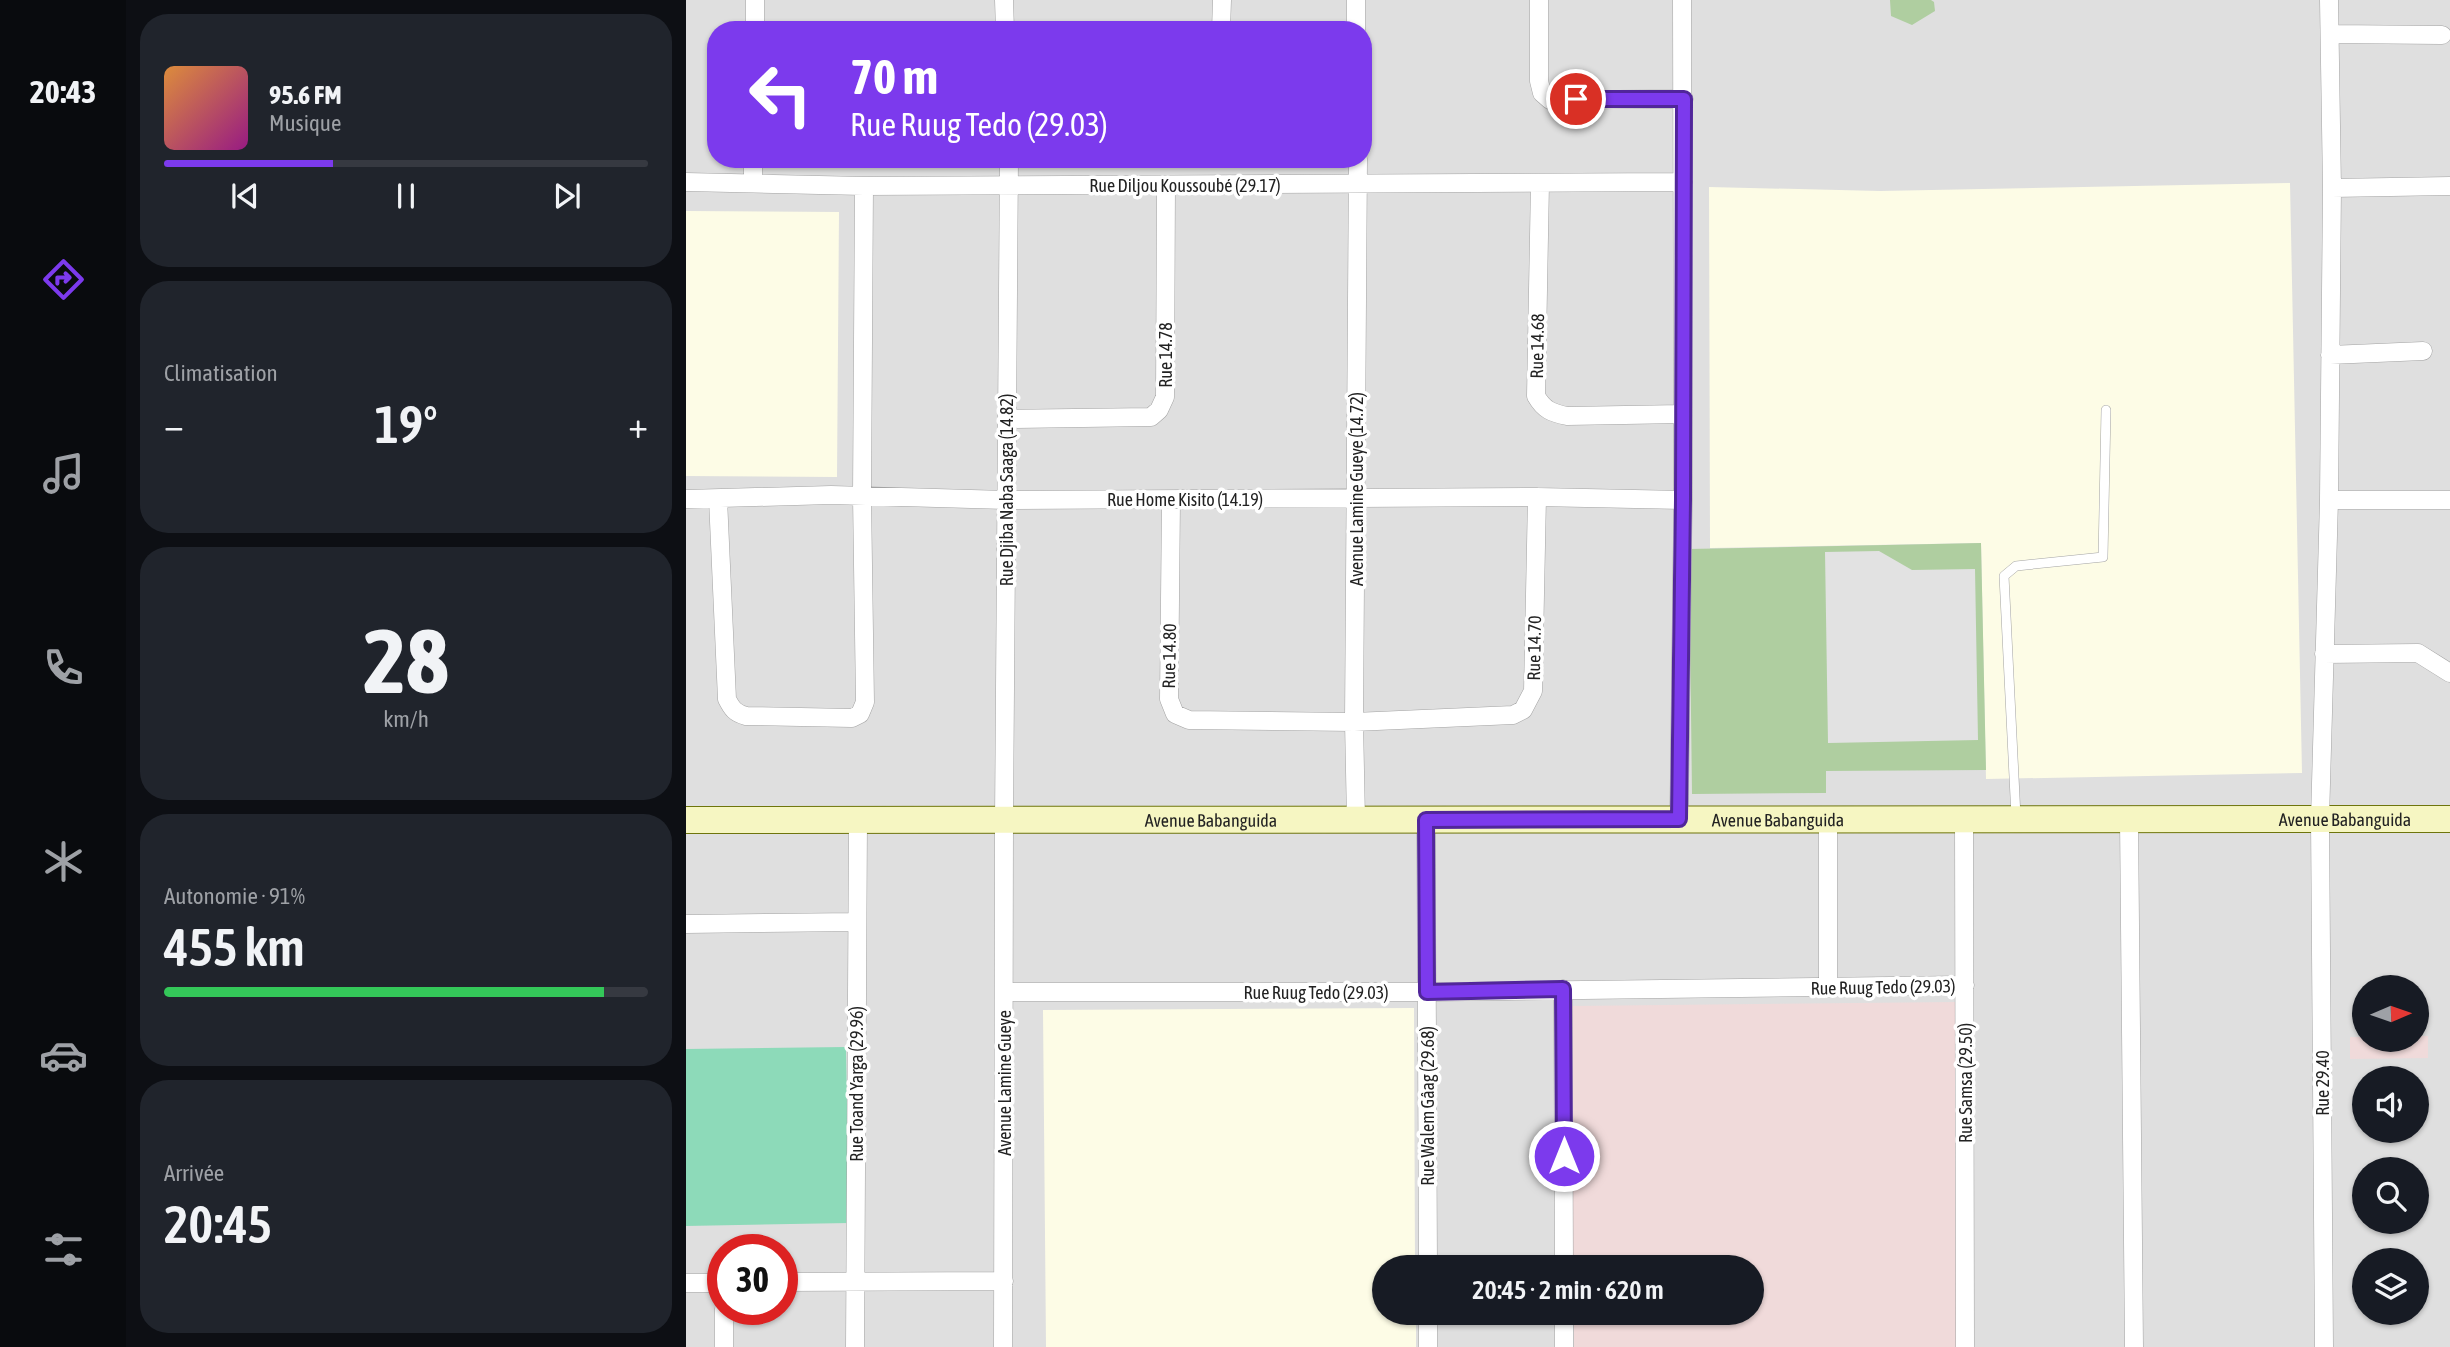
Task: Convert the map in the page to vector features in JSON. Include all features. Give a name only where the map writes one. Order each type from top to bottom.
[{"type":"street","points":[[755,0],[755,21]]},
{"type":"street","points":[[1004,0],[1005,21]]},
{"type":"street","points":[[1221,21],[1222,0]]},
{"type":"street","points":[[1356,0],[1356,21]]},
{"type":"street","points":[[1539,0],[1539,81],[1542,93],[1549,100],[1684,99]]},
{"type":"street","points":[[1679,819],[1683,500],[1682,0]]},
{"type":"street","name":"Rue 29.40","points":[[2324,1347],[2320,819],[2329,500],[2332,188],[2329,0]]},
{"type":"street","points":[[2330,34],[2442,35]]},
{"type":"street","points":[[753,168],[753,182]]},
{"type":"street","name":"Rue Djiba Naba Saaga (14.82)","points":[[1004,820],[1009,168]]},
{"type":"street","name":"Avenue Lamine Gueye (14.72)","points":[[1356,820],[1354,722],[1358,168]]},
{"type":"street","name":"Rue Diljou Koussoubé (29.17)","points":[[686,182],[1010,186],[1683,182]]},
{"type":"street","name":"Rue 14.68","points":[[1540,183],[1536,396],[1543,408],[1567,416],[1682,415]]},
{"type":"street","name":"Rue 14.78","points":[[1007,419],[1151,417],[1160,410],[1165,397],[1166,185]]},
{"type":"street","points":[[718,499],[727,699],[730,706],[736,713],[746,716],[852,718],[860,713],[865,702],[862,496],[864,186]]},
{"type":"street","points":[[2332,188],[2450,186]]},
{"type":"street","points":[[2330,355],[2423,351]]},
{"type":"street","name":"Rue Home Kisito (14.19)","points":[[686,499],[862,496],[1006,500],[1537,497],[1683,500]]},
{"type":"street","name":"Rue 14.70","points":[[1354,722],[1513,715],[1524,710],[1533,691],[1537,497]]},
{"type":"street","name":"Rue 14.80","points":[[1171,500],[1169,699],[1175,714],[1189,720],[1354,722]]},
{"type":"street","points":[[2329,500],[2450,500]]},
{"type":"street","points":[[2323,654],[2418,653],[2450,673]]},
{"type":"street","points":[[1828,819],[1828,988]]},
{"type":"street","name":"Rue Samsa (29.50)","points":[[1964,819],[1965,1347]]},
{"type":"street","points":[[2129,819],[2134,1347]]},
{"type":"street","name":"Avenue Babanguida","points":[[686,820],[2450,819]]},
{"type":"street","name":"Rue Toand Yarga (29.96)","points":[[855,1347],[858,820]]},
{"type":"street","name":"Avenue Lamine Gueye","points":[[1003,1347],[1004,820]]},
{"type":"street","name":"Rue Walem Gâag (29.68)","points":[[1426,820],[1428,1255]]},
{"type":"street","points":[[686,924],[857,922]]},
{"type":"street","name":"Rue Ruug Tedo (29.03)","points":[[1004,992],[1427,992],[1965,985]]},
{"type":"street","points":[[1563,989],[1564,1255]]},
{"type":"street","points":[[798,1282],[1003,1281]]},
{"type":"street","points":[[686,1283],[707,1283]]},
{"type":"street","points":[[724,1325],[724,1347]]},
{"type":"street","points":[[1428,1325],[1428,1347]]},
{"type":"street","points":[[1564,1325],[1564,1347]]},
{"type":"lane","points":[[2016,819],[2004,576],[2016,566],[2103,557],[2106,410]]},
{"type":"shaded area","points":[[686,0],[2450,0],[2450,1347],[686,1347]]},
{"type":"shaded area","points":[[2290,183],[2302,773],[1986,779],[1981,543],[1710,548],[1709,187],[1880,191]]},
{"type":"shaded area","points":[[686,211],[839,212],[837,477],[686,476]]},
{"type":"shaded area","points":[[1879,551],[1912,570],[1975,569],[1978,740],[1828,743],[1825,552]]},
{"type":"shaded area","points":[[1957,1002],[1961,1347],[1574,1347],[1574,1325],[1764,1325],[1764,1255],[1573,1255],[1571,1006]]},
{"type":"shaded area","points":[[1414,1008],[1415,1255],[1372,1255],[1372,1325],[1416,1325],[1416,1347],[1046,1347],[1043,1010]]},
{"type":"shaded area","points":[[2350,1037],[2352,1052],[2428,1052],[2428,1058],[2350,1059]]},
{"type":"green space","points":[[1890,0],[1931,0],[1934,2],[1935,11],[1912,25],[1891,16]]},
{"type":"green space","points":[[1981,543],[1986,770],[1826,771],[1826,793],[1692,794],[1689,549]]},
{"type":"green space","points":[[846,1047],[849,1223],[686,1226],[686,1049]]},
{"type":"route","points":[[1564,1156],[1563,989],[1427,992],[1426,820],[1679,819],[1684,99],[1576,99]]}]
